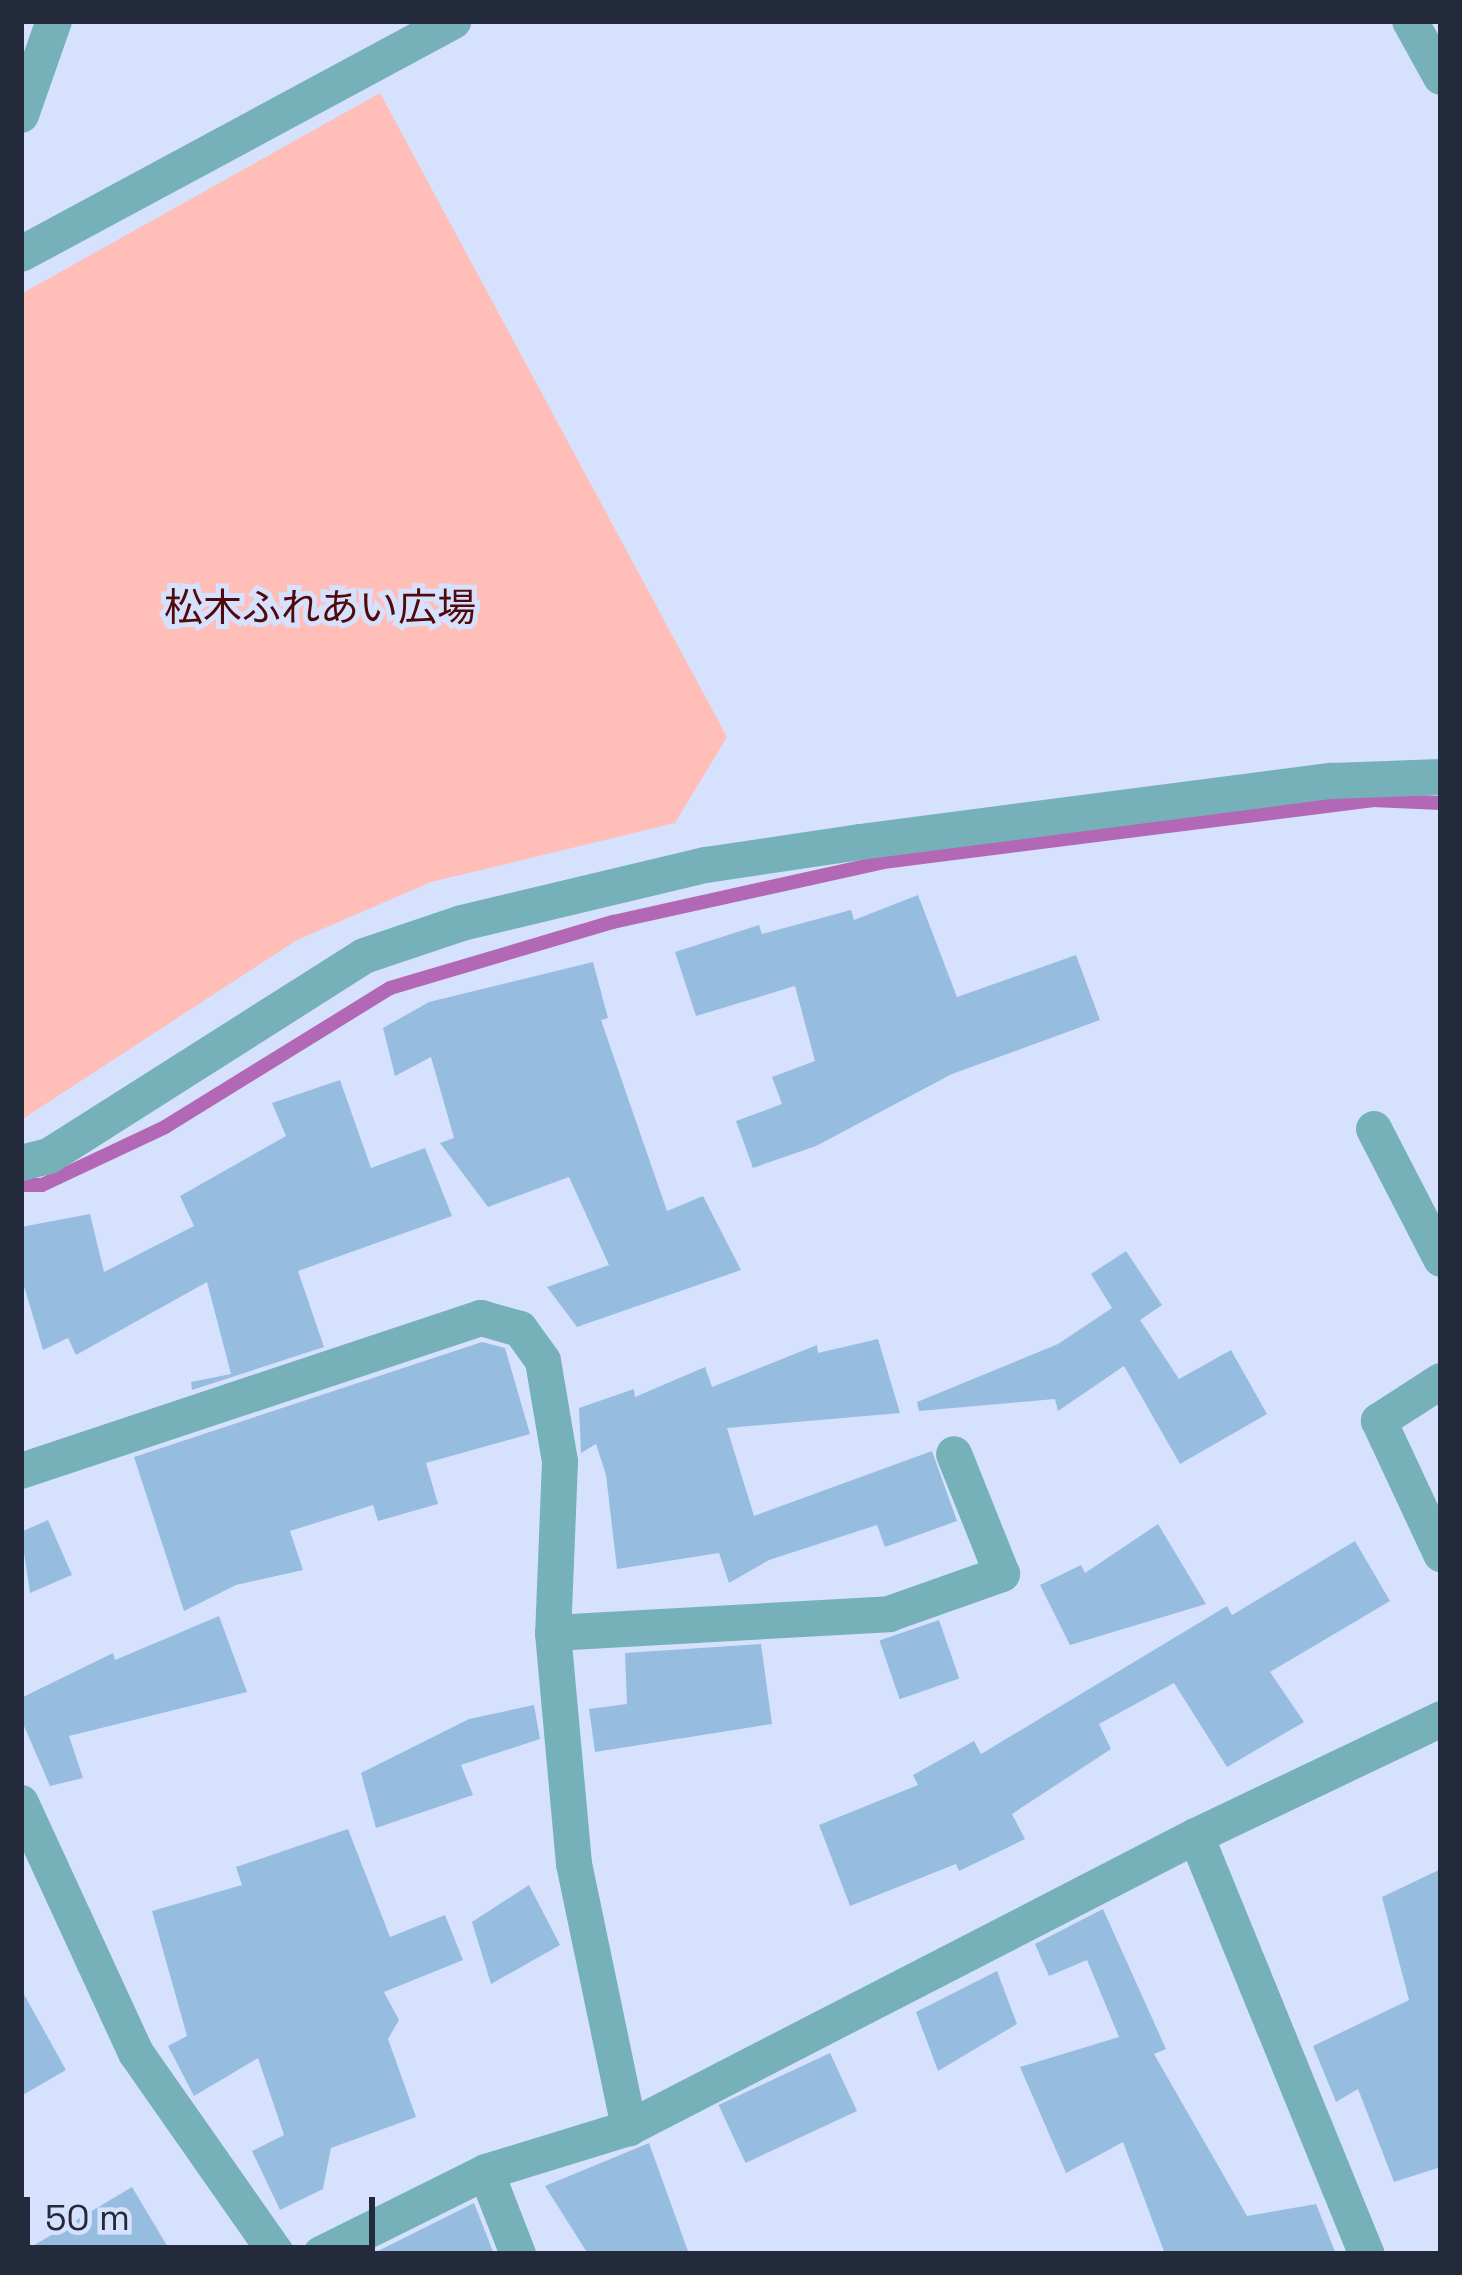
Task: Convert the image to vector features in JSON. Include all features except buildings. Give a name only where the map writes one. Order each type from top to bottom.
[{"type":"street","points":[[21,115],[29,60],[55,21]]},
{"type":"street","points":[[21,254],[453,21]]},
{"type":"street","points":[[1410,21],[1441,77]]},
{"type":"street","points":[[21,1163],[49,1156],[364,956],[462,922],[706,865],[860,842],[1332,781],[1441,777]]},
{"type":"street","points":[[1374,1129],[1441,1259]]},
{"type":"street","points":[[21,1471],[481,1318],[520,1329],[543,1361],[560,1462],[553,1633],[574,1864],[629,2128]]},
{"type":"street","points":[[1441,1382],[1378,1421],[1441,1554]]},
{"type":"street","points":[[553,1633],[889,1614],[1002,1574],[953,1454]]},
{"type":"street","points":[[321,2254],[486,2172],[629,2128],[1196,1836],[1441,1719]]},
{"type":"street","points":[[21,1803],[136,2054],[277,2254]]},
{"type":"street","points":[[1196,1836],[1367,2254]]},
{"type":"street","points":[[486,2172],[518,2254]]},
{"type":"green space","name":"松木ふれあい広場","points":[[380,93],[727,737],[675,823],[431,882],[297,940],[21,1120],[21,294]]},
{"type":"waterway","points":[[21,1185],[42,1185],[165,1127],[390,988],[613,922],[883,862],[1372,800],[1441,803]]}]
